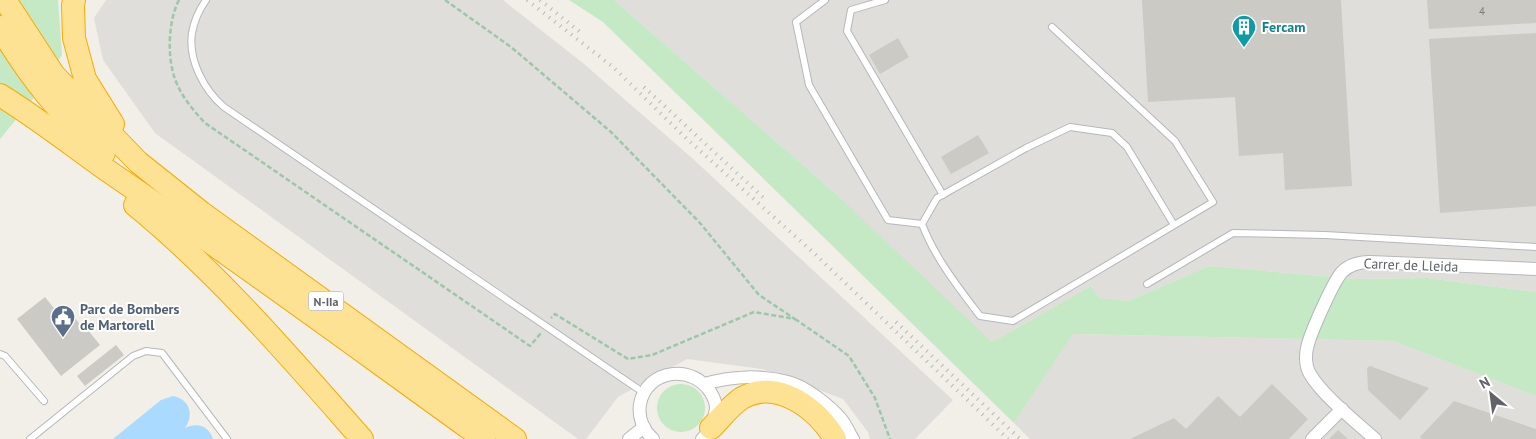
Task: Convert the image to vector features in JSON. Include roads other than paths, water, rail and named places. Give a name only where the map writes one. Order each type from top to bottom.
[{"type":"highway","name":"N-IIa","points":[[5,0],[54,75],[138,162],[202,213],[515,439]]},
{"type":"highway","points":[[74,0],[74,38],[86,79],[138,162]]},
{"type":"highway","points":[[0,27],[31,76],[88,140],[188,226]]},
{"type":"highway","points":[[0,95],[25,110],[81,152],[188,226]]},
{"type":"highway","points":[[0,100],[114,187],[214,275],[291,358],[362,439]]},
{"type":"highway","name":"N-IIa","points":[[188,226],[484,439]]},
{"type":"highway","points":[[707,433],[742,398],[759,392],[776,393],[793,398],[808,407],[821,420],[835,439]]},
{"type":"street","name":"Carrer de Lleida","points":[[1375,439],[1321,388],[1310,374],[1306,362],[1308,345],[1335,283],[1343,272],[1350,266],[1370,262],[1536,269]]},
{"type":"street","points":[[629,439],[649,436],[640,412],[640,404],[644,393],[659,378],[675,373],[692,376],[705,384],[714,399],[716,408],[707,433]]},
{"type":"street","points":[[705,384],[744,378],[790,382],[824,404],[841,420],[853,439]]},
{"type":"street","points":[[1312,439],[1342,409]]},
{"type":"lane","points":[[206,0],[195,20],[192,42],[199,71],[205,86],[213,98],[644,393]]},
{"type":"lane","points":[[825,0],[796,22],[809,85],[888,220],[922,224]]},
{"type":"lane","points":[[885,0],[852,10],[847,31],[943,195]]},
{"type":"lane","points":[[922,224],[930,242],[958,288],[980,316],[1013,320],[1213,202],[1175,141],[1052,27]]},
{"type":"lane","points":[[922,224],[937,198],[1026,148],[1070,128],[1112,133],[1127,147],[1174,225]]},
{"type":"lane","points":[[1147,284],[1233,234],[1325,235],[1536,247]]},
{"type":"lane","points":[[30,439],[133,356],[146,351],[162,353],[227,439]]},
{"type":"lane","points":[[0,354],[5,356],[44,401]]},
{"type":"water","points":[[173,396],[183,400],[189,408],[190,418],[185,428],[194,425],[202,426],[209,431],[213,439],[113,439],[161,400]]},
{"type":"railway","points":[[527,0],[613,67],[687,139],[816,255],[1008,439]]},
{"type":"railway","points":[[540,0],[580,32]]},
{"type":"railway","points":[[644,87],[767,201]]},
{"type":"railway","points":[[896,322],[1020,439]]},
{"type":"place","name":"Fercam","points":[[1244,48]]},
{"type":"place","name":"Parc de Bombers de Martorell","points":[[63,338]]}]
